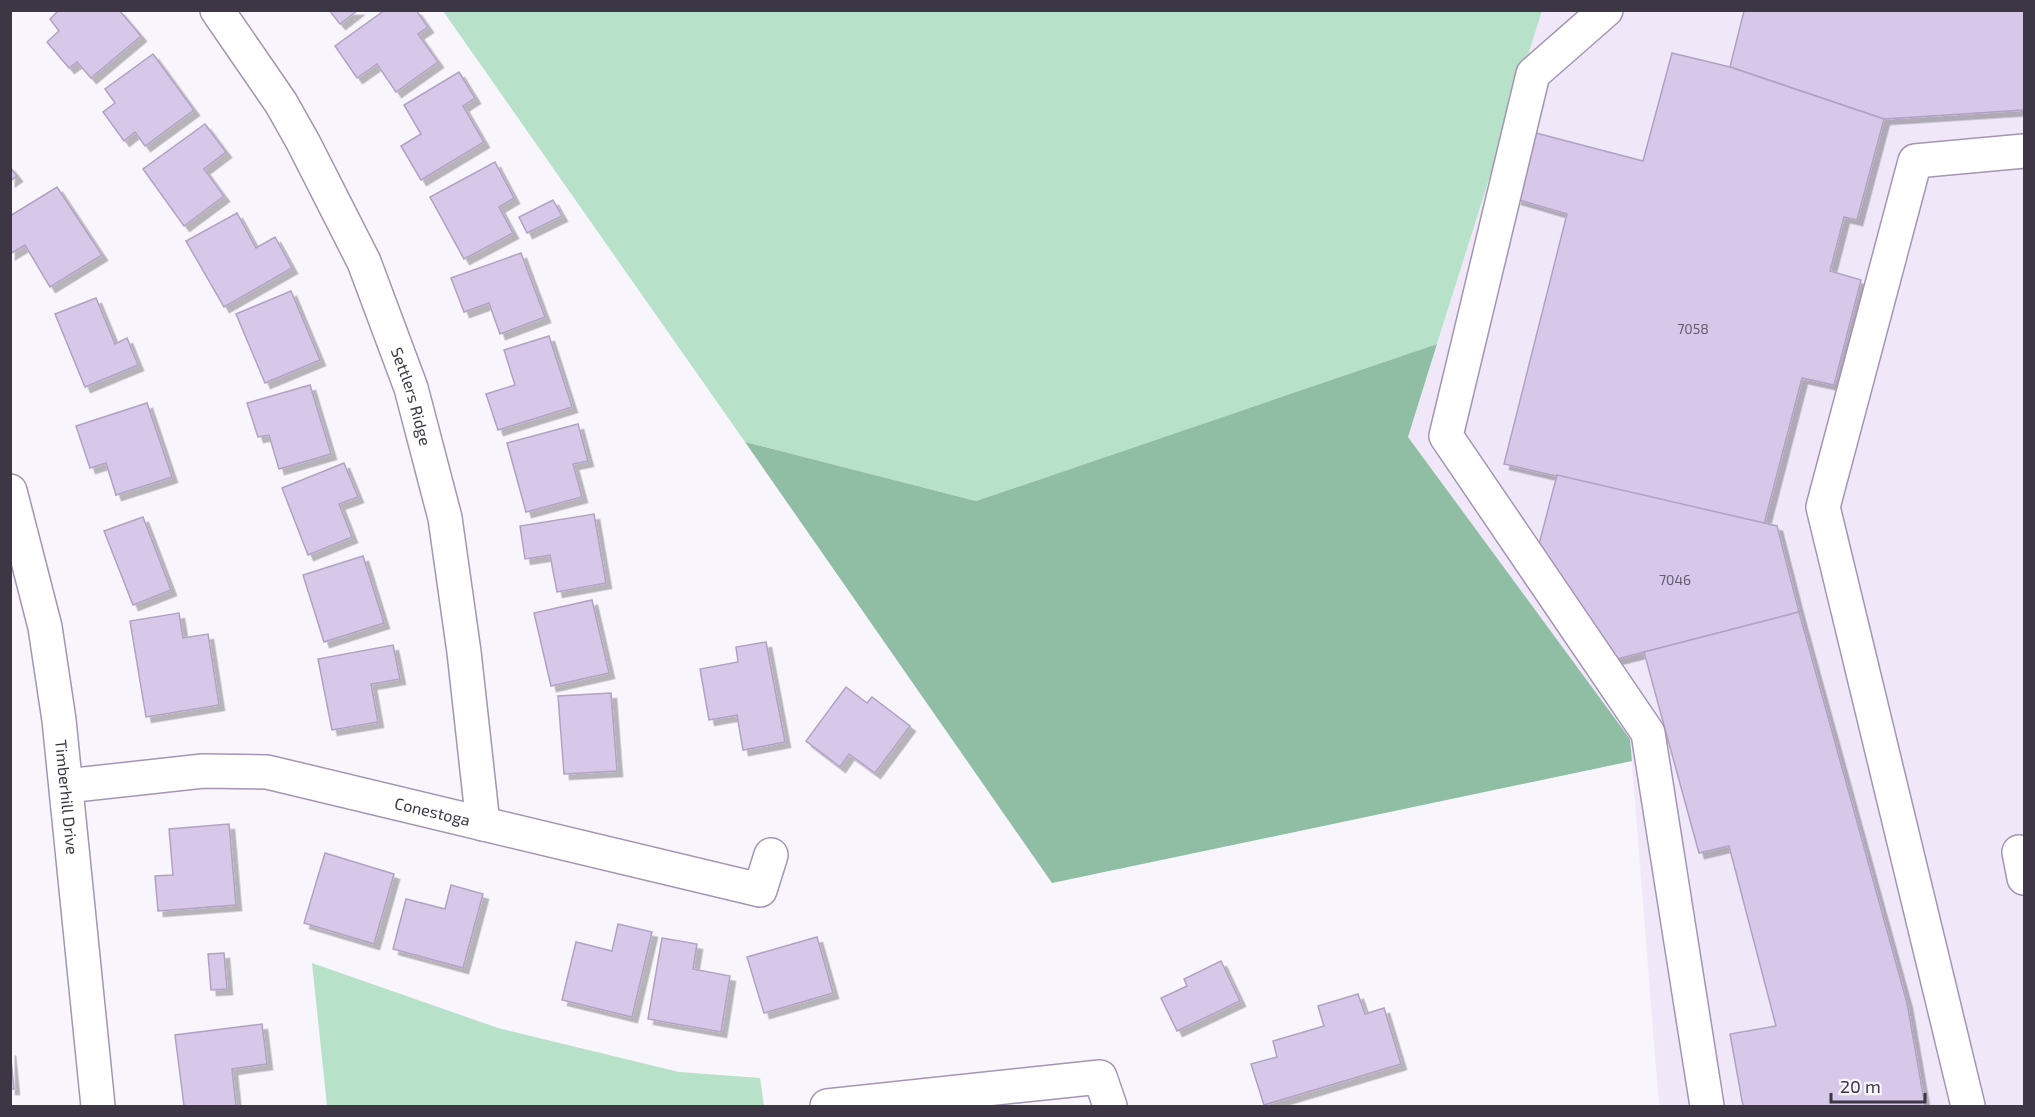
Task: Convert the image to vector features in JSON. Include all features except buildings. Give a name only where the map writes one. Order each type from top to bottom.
[{"type":"street","name":"Settlers Ridge","points":[[217,10],[281,103],[303,142],[364,262],[411,388],[445,518],[464,651],[483,824]]},
{"type":"street","points":[[1606,10],[1533,74],[1446,436],[1648,733],[1707,1107]]},
{"type":"street","points":[[1968,1107],[1823,507],[1915,160],[2025,152]]},
{"type":"street","name":"Timberhill Drive","points":[[10,491],[45,627],[59,720],[98,1107]]},
{"type":"street","name":"Conestoga","points":[[66,786],[203,771],[267,772],[760,890],[771,855]]},
{"type":"street","points":[[827,1107],[1100,1077],[1110,1107]]},
{"type":"shaded area","points":[[1542,11],[2024,11],[2024,1106],[1659,1106],[1630,739],[1408,437]]},
{"type":"green space","points":[[443,11],[1542,11],[1437,344],[976,501],[745,442]]},
{"type":"green space","points":[[1437,344],[1408,437],[1630,739],[1632,761],[1052,883],[745,442],[976,501]]},
{"type":"green space","points":[[312,963],[498,1028],[679,1072],[760,1078],[764,1106],[327,1106]]}]
